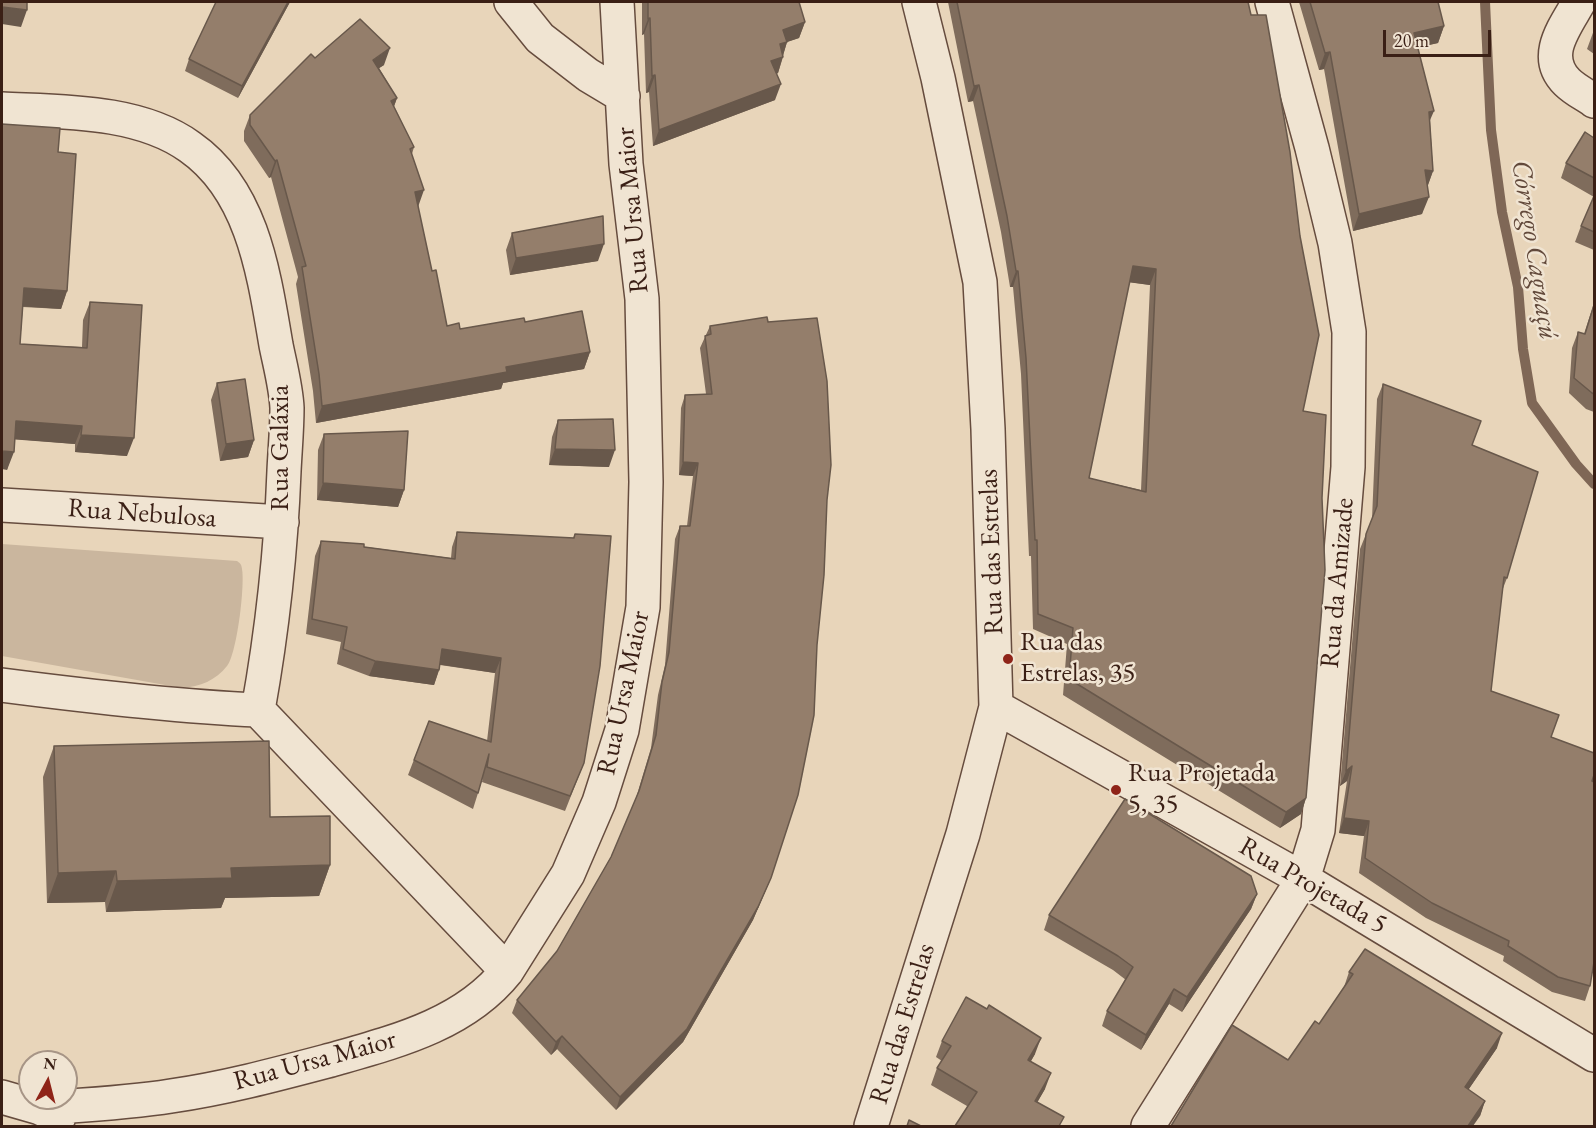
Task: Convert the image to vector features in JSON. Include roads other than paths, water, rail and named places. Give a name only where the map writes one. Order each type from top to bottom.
[{"type":"street","points":[[511,2],[540,38],[588,75],[622,96]]},
{"type":"street","name":"Rua Ursa Maior","points":[[78,1105],[169,1097],[250,1082],[426,1030],[470,1007],[495,986],[507,971],[568,874],[599,802],[622,730],[643,607],[646,482],[642,299],[626,164],[617,2]]},
{"type":"street","name":"Rua das Estrelas","points":[[871,1126],[963,834],[996,707],[988,429],[980,282],[938,78],[919,2]]},
{"type":"street","name":"Rua da Amizade","points":[[1148,1126],[1304,879],[1318,830],[1348,467],[1349,332],[1335,243],[1272,2]]},
{"type":"street","points":[[1579,2],[1557,42],[1554,59],[1558,70],[1568,83],[1594,101]]},
{"type":"street","name":"Rua Galáxia","points":[[2,109],[86,113],[151,126],[190,147],[224,179],[247,219],[265,285],[287,406],[282,522],[266,666],[258,710]]},
{"type":"street","name":"Rua Nebulosa","points":[[2,505],[282,522]]},
{"type":"street","points":[[2,686],[258,710],[507,971]]},
{"type":"street","name":"Rua Projetada 5","points":[[996,707],[1304,879],[1594,1055]]},
{"type":"street","points":[[2,1096],[18,1101]]},
{"type":"street","points":[[44,1110],[79,1126]]},
{"type":"waterway","name":"Córrego Caguaçú","points":[[1485,2],[1491,130],[1502,212],[1518,287],[1523,349],[1532,403],[1576,464],[1594,484]]},
{"type":"place","name":"Rua das Estrelas, 35","points":[[1008,659]]},
{"type":"place","name":"Rua Projetada 5, 35","points":[[1116,790]]}]
